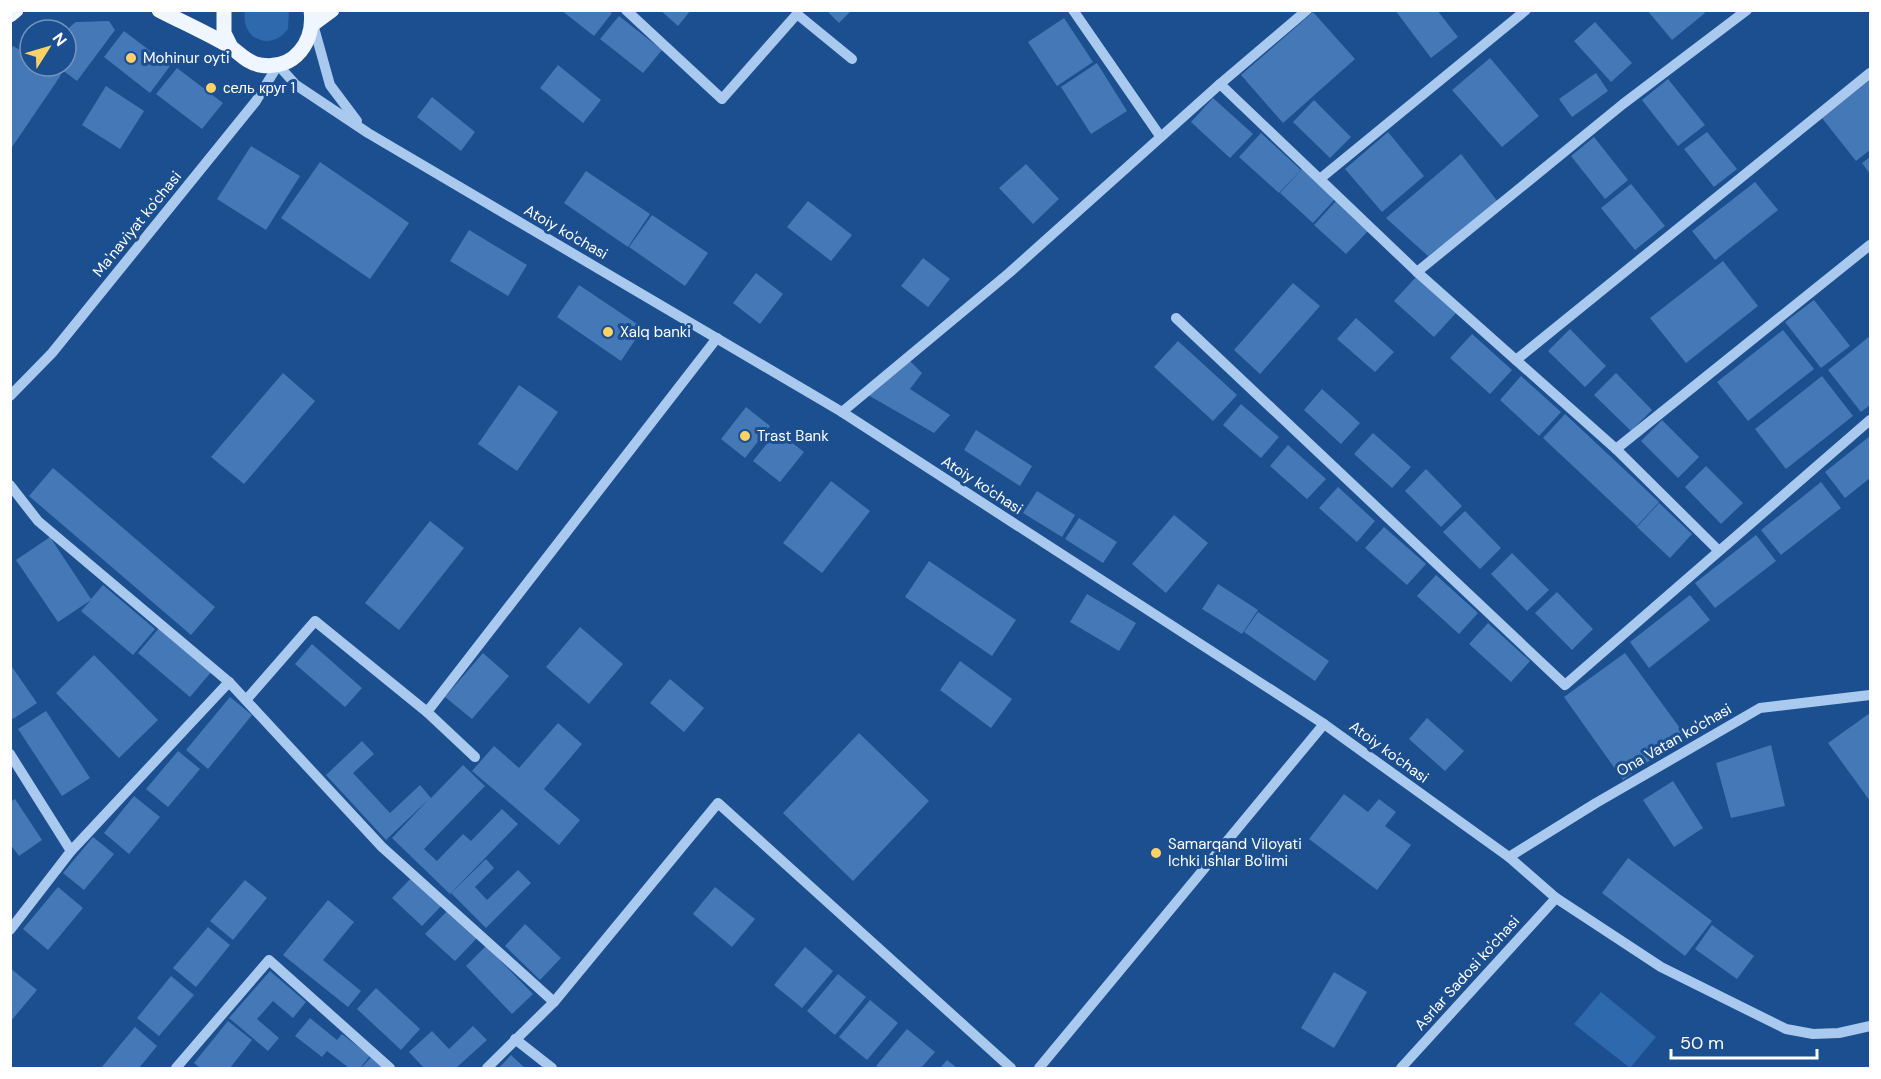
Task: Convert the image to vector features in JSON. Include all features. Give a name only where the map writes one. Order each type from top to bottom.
[{"type":"main road","points":[[10,15],[16,10]]},
{"type":"main road","points":[[159,10],[231,47],[244,59],[261,65],[278,65],[291,60],[310,38],[312,17],[332,10]]},
{"type":"main road","points":[[224,10],[224,33],[231,47]]},
{"type":"street","points":[[626,10],[722,99],[797,14],[852,59]]},
{"type":"street","points":[[1073,10],[1160,136]]},
{"type":"street","points":[[842,412],[1008,273],[1160,136],[1307,10]]},
{"type":"street","points":[[1321,178],[1526,10]]},
{"type":"street","points":[[1417,272],[1623,104],[1747,10]]},
{"type":"street","name":"Atoiy ko'chasi","points":[[312,17],[330,85],[339,100],[368,133]]},
{"type":"street","name":"Atoiy ko'chasi","points":[[278,65],[296,85],[368,133],[842,412],[1324,724],[1509,857],[1556,898],[1661,967],[1786,1029],[1813,1034],[1839,1033],[1870,1026]]},
{"type":"street","name":"Ma'naviyat ko'chasi","points":[[10,396],[52,353],[256,101],[278,65]]},
{"type":"street","points":[[1516,360],[1870,73]]},
{"type":"street","points":[[1220,84],[1417,272],[1616,449],[1718,550]]},
{"type":"street","points":[[1616,449],[1870,245]]},
{"type":"street","points":[[1176,318],[1565,685],[1870,420]]},
{"type":"street","points":[[427,711],[717,338]]},
{"type":"street","points":[[10,485],[38,521],[229,682],[382,847],[554,1002]]},
{"type":"street","points":[[246,700],[315,621],[427,711],[475,757]]},
{"type":"street","points":[[10,930],[70,851],[229,682]]},
{"type":"street","name":"Ona Vatan ko'chasi","points":[[1509,857],[1596,803],[1760,708],[1870,694]]},
{"type":"street","points":[[1039,1068],[1324,724]]},
{"type":"street","points":[[10,754],[70,851]]},
{"type":"street","points":[[487,1068],[554,1002],[718,803],[1011,1068]]},
{"type":"street","name":"Asrlar Sadosi ko'chasi","points":[[1401,1068],[1556,898]]},
{"type":"street","points":[[176,1068],[269,960],[390,1068]]},
{"type":"street","points":[[515,1039],[552,1068]]},
{"type":"shaded area","points":[[245,11],[289,11],[288,29],[273,40],[258,39],[247,29]]},
{"type":"shaded area","points":[[1601,992],[1656,1037],[1630,1068],[1574,1024]]},
{"type":"building","points":[[561,10],[608,10],[612,13],[594,36]]},
{"type":"building","points":[[660,10],[691,10],[678,26]]},
{"type":"building","points":[[826,10],[852,10],[839,23]]},
{"type":"building","points":[[1395,10],[1437,10],[1458,37],[1431,58]]},
{"type":"building","points":[[1647,10],[1703,10],[1705,13],[1672,40]]},
{"type":"building","points":[[1313,12],[1355,59],[1283,123],[1241,75]]},
{"type":"building","points":[[619,16],[662,50],[643,73],[600,39]]},
{"type":"building","points":[[1064,18],[1093,62],[1057,86],[1028,42]]},
{"type":"building","points":[[109,21],[115,30],[77,81],[73,78],[78,78],[78,22]]},
{"type":"building","points":[[1595,22],[1632,63],[1611,82],[1574,41]]},
{"type":"building","points":[[124,31],[170,66],[150,93],[104,57]]},
{"type":"building","points":[[13,46],[18,49],[18,78],[59,78],[10,150],[10,50]]},
{"type":"building","points":[[1490,58],[1539,116],[1502,147],[1452,90]]},
{"type":"building","points":[[1097,63],[1127,111],[1091,134],[1061,87]]},
{"type":"building","points":[[558,65],[601,100],[583,123],[540,88]]},
{"type":"building","points":[[177,68],[223,103],[202,129],[156,94]]},
{"type":"building","points":[[1596,73],[1608,91],[1572,117],[1559,99]]},
{"type":"building","points":[[1668,79],[1705,125],[1678,146],[1642,100]]},
{"type":"building","points":[[1870,80],[1870,150],[1856,161],[1822,118]]},
{"type":"building","points":[[106,86],[144,111],[120,149],[82,125]]},
{"type":"building","points":[[432,97],[475,132],[461,151],[417,117]]},
{"type":"building","points":[[1213,98],[1253,134],[1230,158],[1191,122]]},
{"type":"building","points":[[1314,100],[1351,137],[1330,158],[1293,122]]},
{"type":"building","points":[[1388,132],[1424,176],[1382,212],[1345,169]]},
{"type":"building","points":[[1707,132],[1737,169],[1714,187],[1684,149]]},
{"type":"building","points":[[1261,133],[1301,170],[1279,193],[1239,157]]},
{"type":"building","points":[[1594,137],[1628,180],[1605,199],[1571,156]]},
{"type":"building","points":[[251,146],[300,176],[266,230],[217,199]]},
{"type":"building","points":[[1461,154],[1498,202],[1428,256],[1386,218]]},
{"type":"building","points":[[1870,157],[1870,174],[1862,163]]},
{"type":"building","points":[[320,162],[409,223],[370,279],[281,218]]},
{"type":"building","points":[[1026,164],[1059,199],[1033,224],[999,188]]},
{"type":"building","points":[[1302,169],[1335,199],[1313,223],[1280,193]]},
{"type":"building","points":[[586,171],[650,214],[628,247],[564,203]]},
{"type":"building","points":[[1755,182],[1778,210],[1715,260],[1692,231]]},
{"type":"building","points":[[1631,184],[1665,226],[1635,250],[1601,208]]},
{"type":"building","points":[[808,201],[852,235],[831,261],[787,227]]},
{"type":"building","points":[[1336,201],[1369,230],[1346,254],[1314,225]]},
{"type":"building","points":[[652,215],[708,253],[685,286],[629,247]]},
{"type":"building","points":[[469,230],[527,265],[508,296],[450,261]]},
{"type":"building","points":[[923,258],[950,279],[928,307],[901,286]]},
{"type":"building","points":[[1723,261],[1758,306],[1686,363],[1650,318]]},
{"type":"building","points":[[756,273],[783,294],[760,324],[733,303]]},
{"type":"building","points":[[1416,277],[1456,313],[1434,337],[1394,301]]},
{"type":"building","points":[[1293,283],[1320,306],[1260,374],[1234,350]]},
{"type":"building","points":[[579,285],[643,328],[621,361],[557,317]]},
{"type":"building","points":[[1814,300],[1850,346],[1821,368],[1785,322]]},
{"type":"building","points":[[1356,318],[1394,352],[1375,372],[1337,339]]},
{"type":"building","points":[[1570,329],[1606,366],[1585,387],[1548,351]]},
{"type":"building","points":[[1783,330],[1814,369],[1748,421],[1717,382]]},
{"type":"building","points":[[1472,334],[1512,370],[1490,394],[1450,358]]},
{"type":"building","points":[[1870,336],[1870,405],[1861,412],[1828,370]]},
{"type":"building","points":[[1178,341],[1237,395],[1213,421],[1154,367]]},
{"type":"building","points":[[909,360],[922,373],[910,389],[950,415],[934,433],[868,395]]},
{"type":"building","points":[[283,373],[315,401],[244,484],[211,457]]},
{"type":"building","points":[[1616,373],[1652,410],[1631,431],[1594,395]]},
{"type":"building","points":[[1521,376],[1561,412],[1539,436],[1500,400]]},
{"type":"building","points":[[1822,376],[1853,416],[1786,469],[1755,429]]},
{"type":"building","points":[[519,385],[558,412],[517,471],[478,444]]},
{"type":"building","points":[[1322,389],[1360,423],[1341,444],[1304,410]]},
{"type":"building","points":[[1241,404],[1279,437],[1261,458],[1223,425]]},
{"type":"building","points":[[746,407],[770,426],[745,458],[721,439]]},
{"type":"building","points":[[1565,414],[1659,502],[1637,526],[1543,438]]},
{"type":"building","points":[[1662,420],[1699,457],[1678,478],[1641,441]]},
{"type":"building","points":[[976,430],[1032,466],[1020,486],[964,450]]},
{"type":"building","points":[[777,431],[804,452],[780,482],[753,461]]},
{"type":"building","points":[[1373,433],[1411,467],[1392,488],[1354,454]]},
{"type":"building","points":[[1870,436],[1870,478],[1845,498],[1825,472]]},
{"type":"building","points":[[1288,445],[1326,479],[1307,499],[1270,466]]},
{"type":"building","points":[[1706,466],[1743,503],[1721,524],[1685,487]]},
{"type":"building","points":[[53,468],[215,607],[191,635],[29,496]]},
{"type":"building","points":[[1426,469],[1462,506],[1441,527],[1405,491]]},
{"type":"building","points":[[831,481],[870,511],[822,573],[783,543]]},
{"type":"building","points":[[1821,482],[1841,508],[1781,555],[1761,530]]},
{"type":"building","points":[[1338,487],[1375,521],[1357,542],[1319,508]]},
{"type":"building","points":[[1037,491],[1075,515],[1062,537],[1023,513]]},
{"type":"building","points":[[1659,503],[1692,534],[1670,558],[1637,527]]},
{"type":"building","points":[[1465,511],[1501,548],[1480,569],[1443,532]]},
{"type":"building","points":[[1174,515],[1208,543],[1166,593],[1132,564]]},
{"type":"building","points":[[1079,518],[1117,542],[1103,563],[1065,539]]},
{"type":"building","points":[[430,521],[464,548],[399,630],[365,603]]},
{"type":"building","points":[[1384,527],[1426,564],[1407,585],[1365,548]]},
{"type":"building","points":[[1756,535],[1776,561],[1715,608],[1695,583]]},
{"type":"building","points":[[50,537],[91,599],[103,585],[155,629],[133,655],[81,611],[91,600],[58,622],[16,560]]},
{"type":"building","points":[[1512,553],[1549,590],[1527,611],[1491,574]]},
{"type":"building","points":[[929,561],[1016,620],[992,656],[905,597]]},
{"type":"building","points":[[1436,575],[1478,613],[1459,634],[1417,596]]},
{"type":"building","points":[[1218,584],[1258,610],[1242,634],[1202,609]]},
{"type":"building","points":[[1557,592],[1593,629],[1572,650],[1535,613]]},
{"type":"building","points":[[1087,594],[1136,623],[1119,651],[1070,622]]},
{"type":"building","points":[[1690,595],[1710,620],[1649,668],[1630,642]]},
{"type":"building","points":[[1258,612],[1329,661],[1315,681],[1244,632]]},
{"type":"building","points":[[1488,623],[1530,661],[1511,682],[1469,644]]},
{"type":"building","points":[[160,627],[212,671],[190,697],[138,653]]},
{"type":"building","points":[[580,627],[623,664],[589,704],[546,667]]},
{"type":"building","points":[[312,644],[362,688],[345,707],[295,664]]},
{"type":"building","points":[[483,653],[509,676],[472,719],[445,697]]},
{"type":"building","points":[[1625,653],[1685,735],[1623,780],[1564,697]]},
{"type":"building","points":[[94,655],[158,720],[119,758],[56,693]]},
{"type":"building","points":[[960,661],[1012,699],[991,728],[940,690]]},
{"type":"building","points":[[10,664],[37,703],[13,719],[10,715]]},
{"type":"building","points":[[670,679],[704,708],[684,732],[650,703]]},
{"type":"building","points":[[230,697],[252,715],[208,769],[186,750]]},
{"type":"building","points":[[46,711],[90,778],[62,796],[18,729]]},
{"type":"building","points":[[1870,713],[1870,801],[1828,743]]},
{"type":"building","points":[[1427,718],[1464,751],[1445,771],[1409,739]]},
{"type":"building","points":[[558,723],[582,744],[544,789],[580,820],[559,845],[472,771],[494,746],[519,768]]},
{"type":"building","points":[[859,733],[929,801],[853,881],[783,813]]},
{"type":"building","points":[[362,741],[374,754],[353,773],[390,813],[420,785],[431,798],[463,765],[485,786],[424,849],[437,861],[463,834],[471,841],[502,809],[518,824],[450,894],[392,838],[429,799],[386,840],[326,775]]},
{"type":"building","points":[[1771,745],[1785,806],[1731,818],[1716,763]]},
{"type":"building","points":[[178,751],[200,769],[168,807],[146,789]]},
{"type":"building","points":[[1673,781],[1703,828],[1674,847],[1643,800]]},
{"type":"building","points":[[1344,794],[1368,812],[1379,799],[1396,812],[1385,826],[1411,845],[1377,890],[1309,839]]},
{"type":"building","points":[[134,796],[160,817],[129,854],[104,833]]},
{"type":"building","points":[[15,799],[42,840],[19,856],[10,844],[10,802]]},
{"type":"building","points":[[93,837],[114,854],[84,890],[63,873]]},
{"type":"building","points":[[1628,858],[1712,921],[1685,956],[1602,893]]},
{"type":"building","points":[[486,859],[494,868],[475,887],[487,900],[518,870],[531,883],[486,928],[451,893]]},
{"type":"building","points":[[416,873],[446,901],[422,926],[392,898]]},
{"type":"building","points":[[245,880],[267,898],[233,940],[210,921]]},
{"type":"building","points":[[58,887],[83,908],[48,950],[23,929]]},
{"type":"building","points":[[715,887],[755,919],[732,947],[693,914]]},
{"type":"building","points":[[328,900],[354,922],[323,960],[361,991],[348,1007],[283,955]]},
{"type":"building","points":[[449,909],[478,937],[455,961],[425,934]]},
{"type":"building","points":[[525,924],[561,958],[540,980],[505,946]]},
{"type":"building","points":[[1712,925],[1754,956],[1737,979],[1695,949]]},
{"type":"building","points":[[208,927],[230,945],[196,987],[173,968]]},
{"type":"building","points":[[486,946],[533,994],[512,1014],[466,966]]},
{"type":"building","points":[[805,947],[833,971],[802,1008],[774,985]]},
{"type":"building","points":[[10,968],[37,990],[10,1022]]},
{"type":"building","points":[[270,971],[306,1002],[293,1018],[273,1001],[257,1019],[279,1038],[268,1051],[229,1018]]},
{"type":"building","points":[[1334,972],[1367,992],[1334,1048],[1301,1028]]},
{"type":"building","points":[[838,974],[866,997],[835,1035],[807,1011]]},
{"type":"building","points":[[171,976],[194,995],[159,1036],[137,1018]]},
{"type":"building","points":[[376,988],[420,1029],[401,1050],[357,1009]]},
{"type":"building","points":[[870,1000],[898,1023],[867,1060],[839,1037]]},
{"type":"building","points":[[310,1018],[337,1040],[342,1034],[370,1056],[360,1068],[349,1068],[327,1051],[322,1057],[295,1036]]},
{"type":"building","points":[[228,1021],[252,1040],[230,1068],[200,1068],[194,1063]]},
{"type":"building","points":[[473,1026],[487,1040],[456,1068],[424,1068],[409,1052],[432,1031],[449,1049]]},
{"type":"building","points":[[135,1027],[157,1046],[139,1068],[101,1068]]},
{"type":"building","points":[[907,1029],[935,1052],[921,1068],[879,1068],[876,1066]]},
{"type":"building","points":[[511,1055],[525,1068],[499,1068]]},
{"type":"building","points":[[372,1056],[385,1068],[361,1068]]},
{"type":"building","points":[[947,1060],[957,1068],[940,1068]]},
{"type":"place","name":"Mohinur oyti","points":[[131,58]]},
{"type":"place","name":"сель круг 1","points":[[211,88]]},
{"type":"place","name":"Xalq banki","points":[[608,332]]},
{"type":"place","name":"Trast Bank","points":[[745,436]]},
{"type":"place","name":"Samarqand Viloyati Ichki Ishlar Bo'limi","points":[[1156,853]]}]
